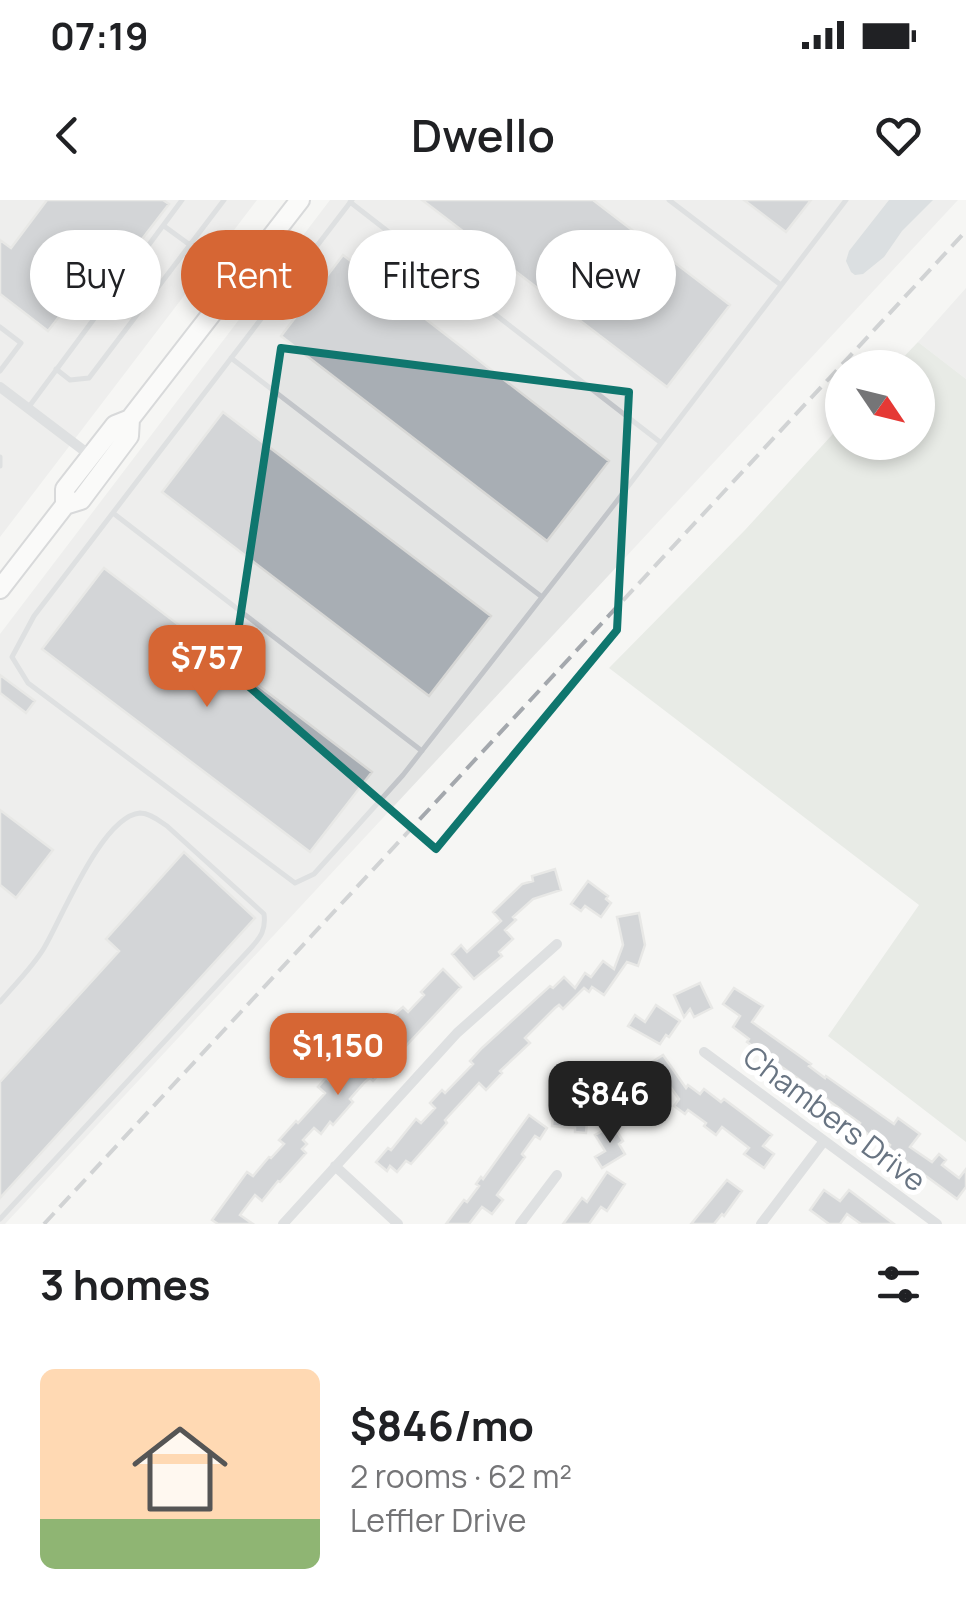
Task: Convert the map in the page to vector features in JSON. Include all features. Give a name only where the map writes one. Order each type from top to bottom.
[{"type":"main road","points":[[65,505],[65,489],[115,425],[130,418],[300,200]]},
{"type":"main road","points":[[0,589],[65,505],[80,500],[129,436],[130,418]]},
{"type":"street","points":[[0,387],[91,456]]},
{"type":"street","points":[[282,1224],[448,1042],[557,944]]},
{"type":"street","name":"Chambers Drive","points":[[704,1052],[936,1224]]},
{"type":"street","points":[[760,1224],[824,1141]]},
{"type":"street","points":[[335,1166],[398,1224]]},
{"type":"street","points":[[520,1224],[557,1175]]},
{"type":"lane","points":[[159,230],[182,200]]},
{"type":"lane","points":[[201,230],[224,200]]},
{"type":"lane","points":[[669,200],[782,285]]},
{"type":"lane","points":[[661,443],[351,201],[34,616],[12,657],[28,683],[295,883],[314,874],[403,775],[661,443],[846,200]]},
{"type":"lane","points":[[163,225],[181,238]]},
{"type":"lane","points":[[161,283],[181,257]]},
{"type":"lane","points":[[28,408],[93,320]]},
{"type":"lane","points":[[56,370],[70,380],[89,378],[133,320]]},
{"type":"lane","points":[[0,327],[21,342],[0,370]]},
{"type":"lane","points":[[231,358],[542,597]]},
{"type":"lane","points":[[0,457],[0,466]]},
{"type":"lane","points":[[113,513],[422,750]]},
{"type":"lane","points":[[0,1002],[41,953],[100,845],[124,820],[137,813],[150,815],[167,826],[264,914],[266,926],[262,936],[0,1219]]},
{"type":"highlighted area","points":[[281,348],[629,392],[617,630],[436,849],[232,672]]},
{"type":"shaded area","points":[[0,200],[257,200],[234,230],[181,230],[181,300],[0,537]]},
{"type":"shaded area","points":[[330,200],[958,200],[5,1224],[0,1224],[0,634],[239,320],[328,320],[328,230],[307,230]]},
{"type":"shaded area","points":[[889,200],[933,200],[902,231],[884,257],[863,274],[855,275],[846,261],[849,251]]},
{"type":"shaded area","points":[[966,288],[966,379],[935,355],[935,350],[918,342]]},
{"type":"shaded area","points":[[918,342],[928,350],[910,350]]},
{"type":"shaded area","points":[[935,355],[966,379],[966,1142],[828,1036],[919,905],[609,668],[825,443],[825,460],[935,460]]},
{"type":"building","points":[[47,200],[163,200],[169,204],[149,230],[30,230],[30,317],[0,294],[0,240],[11,248]]},
{"type":"building","points":[[422,200],[593,200],[632,230],[536,230],[536,287],[516,272],[516,230],[461,230]]},
{"type":"building","points":[[744,200],[811,200],[786,232]]},
{"type":"building","points":[[343,255],[348,259],[348,320],[427,320],[609,461],[547,541],[281,336],[293,320],[328,320],[328,275]]},
{"type":"building","points":[[676,264],[730,305],[667,387],[579,320],[676,320]]},
{"type":"building","points":[[34,320],[56,320],[48,331]]},
{"type":"building","points":[[223,412],[491,616],[429,696],[162,492]]},
{"type":"building","points":[[104,568],[372,772],[310,852],[42,649]]},
{"type":"building","points":[[0,675],[35,701],[26,713],[0,693]]},
{"type":"building","points":[[0,810],[53,850],[16,898],[0,885]]},
{"type":"building","points":[[184,852],[255,918],[0,1198],[0,1082],[119,951],[106,939]]},
{"type":"building","points":[[555,869],[561,890],[533,899],[513,917],[516,920],[505,930],[513,939],[499,952],[502,956],[474,979],[452,954],[461,945],[467,952],[501,921],[493,912],[522,884],[533,881],[532,876]]},
{"type":"building","points":[[588,881],[611,903],[601,917],[585,906],[581,911],[571,904]]},
{"type":"building","points":[[639,913],[645,945],[638,966],[627,962],[604,995],[592,987],[589,992],[584,988],[563,1009],[559,1005],[555,1008],[525,1038],[530,1043],[486,1090],[479,1083],[411,1164],[406,1161],[397,1172],[390,1166],[387,1171],[376,1162],[416,1119],[421,1123],[435,1108],[430,1103],[473,1064],[470,1061],[482,1048],[550,986],[553,988],[564,977],[575,988],[585,973],[591,977],[603,961],[614,969],[623,945],[617,917]]},
{"type":"building","points":[[443,969],[461,987],[404,1048],[401,1045],[386,1060],[389,1063],[373,1081],[370,1078],[365,1082],[333,1125],[330,1122],[321,1134],[314,1128],[303,1140],[306,1153],[262,1201],[255,1195],[240,1215],[253,1224],[218,1224],[212,1220],[247,1172],[253,1176],[271,1158],[284,1144],[279,1140],[325,1093],[318,1087],[326,1078],[333,1084],[345,1071],[349,1075],[382,1038],[377,1033],[383,1024],[403,1007],[408,1012]]},
{"type":"building","points":[[700,983],[712,1008],[694,1017],[690,1009],[684,1017],[674,995]]},
{"type":"building","points":[[734,988],[763,1006],[752,1022],[894,1124],[898,1118],[920,1134],[910,1147],[932,1162],[939,1154],[946,1160],[942,1165],[959,1178],[966,1169],[966,1187],[957,1199],[888,1148],[890,1145],[872,1131],[869,1135],[858,1126],[860,1123],[747,1042],[749,1039],[733,1027],[740,1016],[723,1004]]},
{"type":"building","points":[[656,1005],[680,1021],[660,1044],[628,1026],[635,1015],[645,1022]]},
{"type":"building","points":[[663,1055],[686,1088],[688,1085],[700,1094],[704,1089],[721,1102],[724,1099],[772,1135],[763,1146],[774,1154],[764,1168],[744,1154],[749,1148],[722,1127],[716,1135],[688,1110],[685,1114],[674,1106],[679,1099],[666,1081],[657,1087],[646,1066]]},
{"type":"building","points":[[555,1097],[589,1100],[586,1133],[552,1126]]},
{"type":"building","points":[[529,1115],[547,1128],[540,1139],[535,1136],[522,1154],[525,1157],[497,1195],[503,1200],[492,1214],[482,1207],[469,1224],[446,1224],[464,1200],[467,1202],[479,1186],[476,1184]]},
{"type":"building","points":[[613,1125],[623,1141],[619,1144],[625,1154],[602,1168],[595,1157],[605,1151],[595,1135]]},
{"type":"building","points":[[607,1172],[625,1184],[607,1211],[601,1207],[589,1224],[563,1224],[582,1198],[587,1202]]},
{"type":"building","points":[[727,1180],[742,1191],[724,1216],[714,1224],[691,1224]]},
{"type":"building","points":[[824,1190],[840,1201],[849,1190],[894,1224],[861,1224],[847,1214],[840,1224],[829,1224],[810,1210]]},
{"type":"railway","points":[[44,1224],[966,231]]}]
